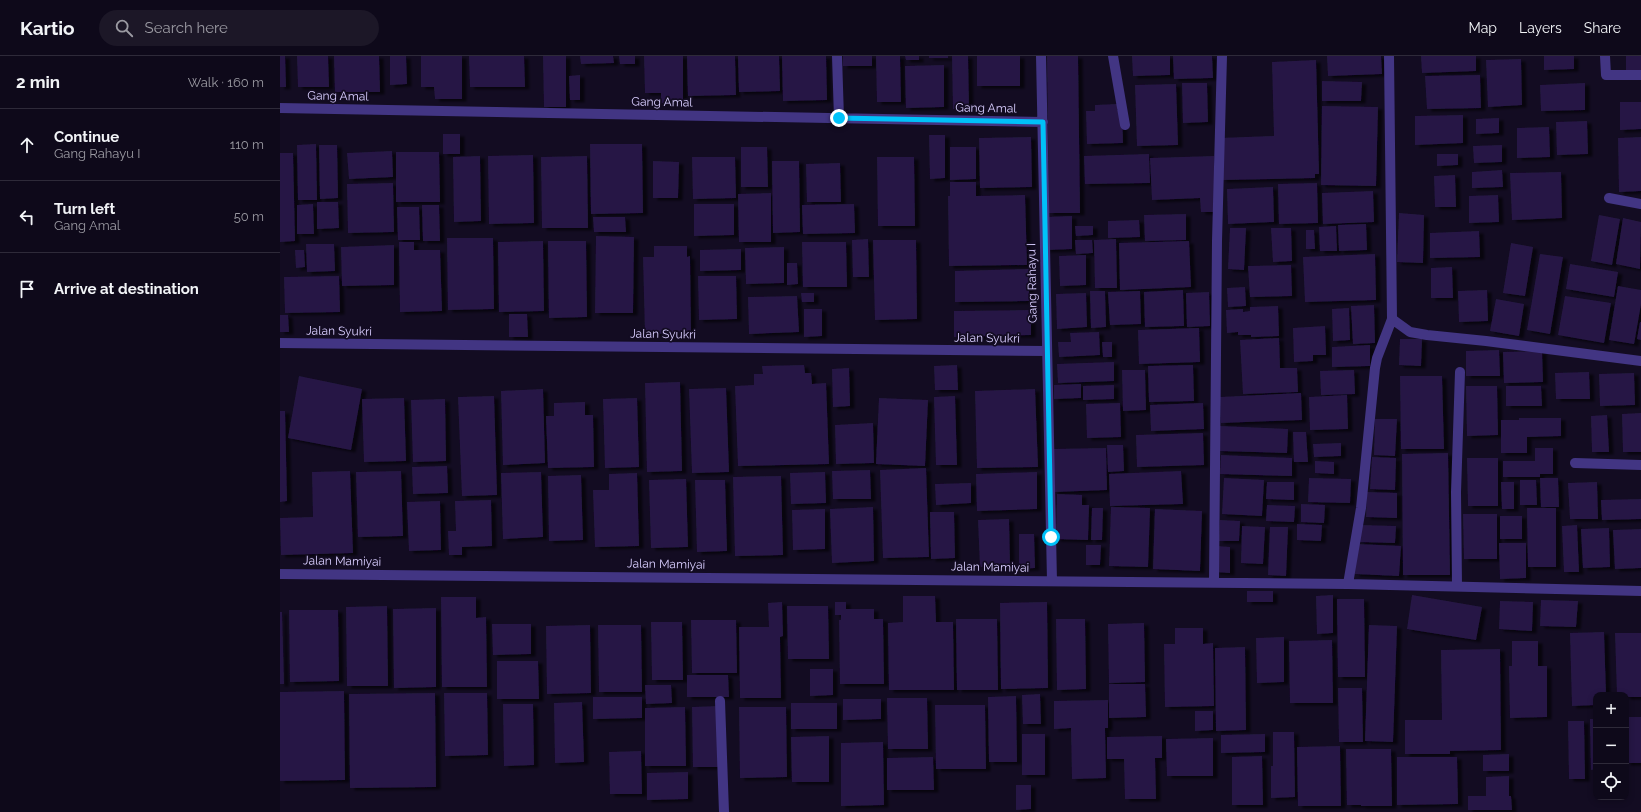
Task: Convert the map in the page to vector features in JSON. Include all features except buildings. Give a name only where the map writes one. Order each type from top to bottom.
[{"type":"street","points":[[837,56],[839,118]]},
{"type":"street","name":"Gang Rahayu I","points":[[1042,56],[1046,351],[1052,581]]},
{"type":"street","points":[[1113,56],[1125,125]]},
{"type":"street","points":[[1214,582],[1217,241],[1222,56]]},
{"type":"street","points":[[1348,584],[1361,508],[1375,368],[1377,358],[1392,319],[1389,56]]},
{"type":"street","points":[[1605,56],[1606,75],[1641,75]]},
{"type":"street","name":"Gang Amal","points":[[280,108],[1043,122]]},
{"type":"street","points":[[1609,198],[1641,204]]},
{"type":"street","points":[[1392,319],[1410,332],[1427,335],[1641,361]]},
{"type":"street","name":"Jalan Syukri","points":[[280,343],[1046,351]]},
{"type":"street","points":[[1457,586],[1456,492],[1460,372]]},
{"type":"street","points":[[1575,462],[1641,465]]},
{"type":"street","name":"Jalan Mamiyai","points":[[280,574],[1214,582],[1641,591]]},
{"type":"street","points":[[720,701],[724,812]]},
{"type":"route","points":[[839,118],[1043,122],[1046,351],[1051,537]]}]
